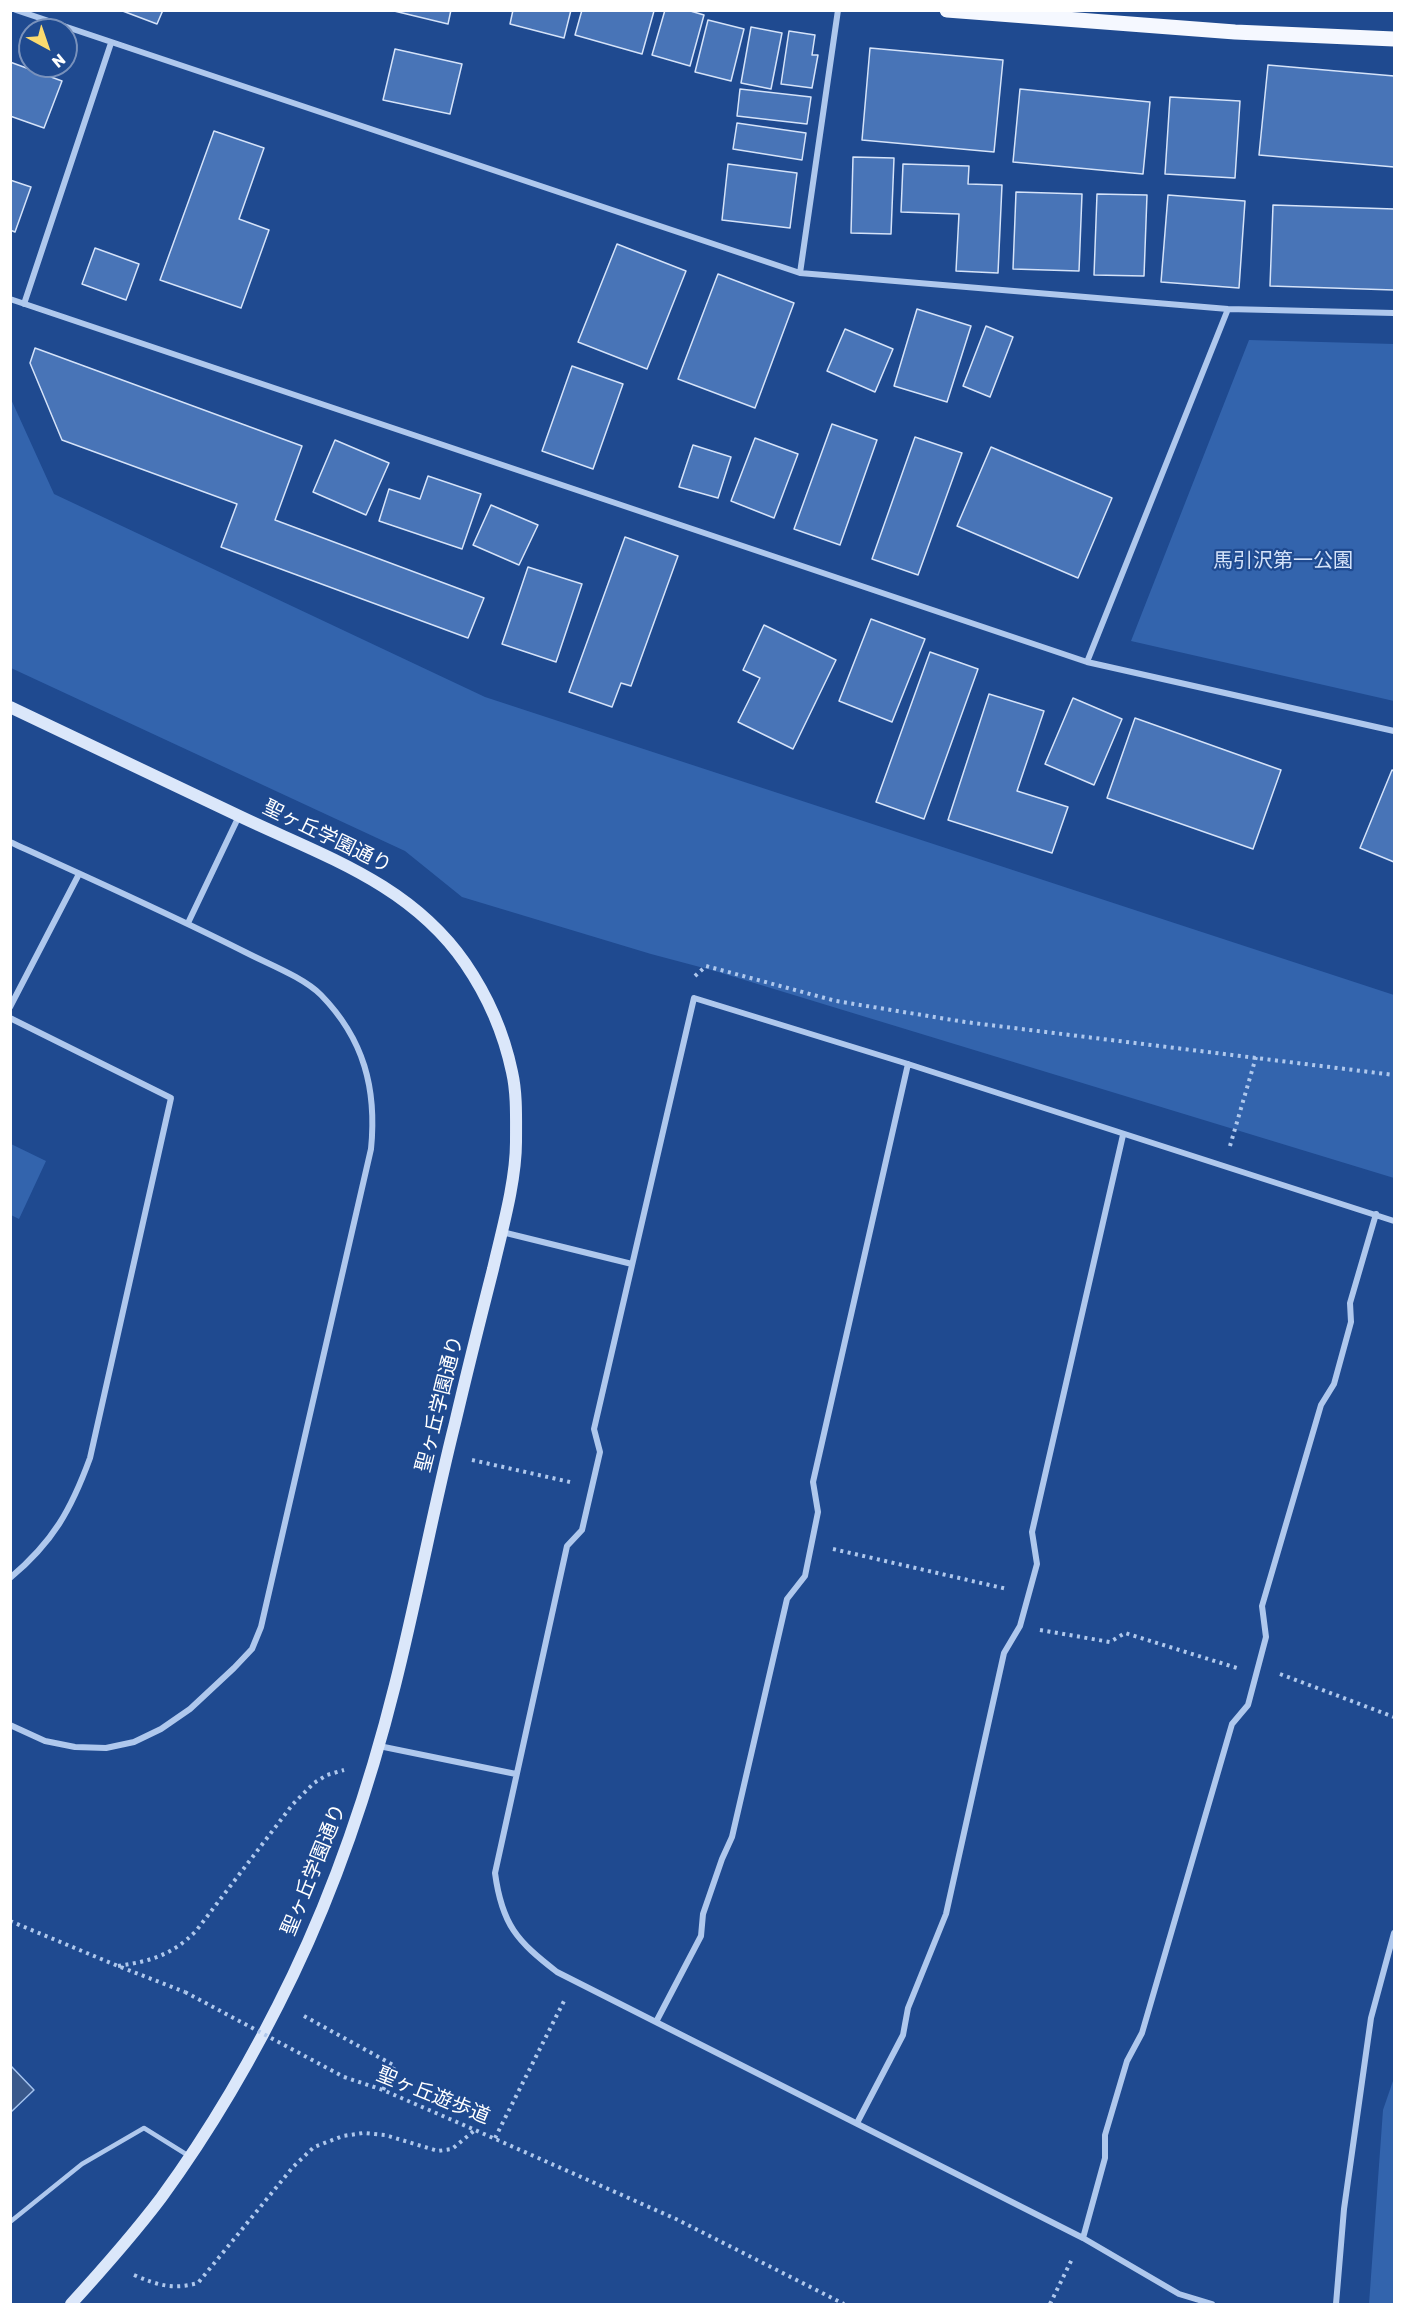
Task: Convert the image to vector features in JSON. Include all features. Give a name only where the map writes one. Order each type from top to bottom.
[{"type":"main road","points":[[947,10],[1234,32],[1395,39]]},
{"type":"street","points":[[16,10],[800,273],[1228,309],[1395,313]]},
{"type":"street","points":[[800,273],[838,10]]},
{"type":"street","points":[[24,304],[111,43]]},
{"type":"street","points":[[10,300],[1087,662],[1395,731]]},
{"type":"street","points":[[1087,662],[1228,309]]},
{"type":"street","name":"聖ヶ丘学園通り","points":[[10,707],[355,870],[397,894],[447,939],[466,965],[494,1017],[513,1075],[516,1149],[502,1232],[447,1455],[396,1683],[355,1823],[293,1975],[250,2058],[163,2195],[125,2244],[71,2304]]},
{"type":"street","points":[[188,923],[239,816]]},
{"type":"street","points":[[10,842],[188,923],[294,977],[318,992],[336,1012],[352,1036],[364,1064],[372,1099],[374,1122],[372,1149],[261,1627],[252,1649],[190,1709],[161,1729],[134,1743],[106,1748],[75,1747],[45,1741],[10,1725]]},
{"type":"street","points":[[10,1007],[79,874]]},
{"type":"street","points":[[1212,2304],[1179,2294],[1083,2238],[557,1972],[525,1947],[506,1918],[498,1895],[495,1873],[567,1546],[582,1530],[600,1452],[594,1429],[694,998],[908,1064],[1224,1168],[1395,1221]]},
{"type":"street","points":[[10,1018],[171,1098],[90,1458],[78,1490],[43,1548],[10,1578]]},
{"type":"street","points":[[656,2022],[700,1936],[703,1914],[732,1837],[787,1599],[805,1576],[818,1512],[813,1482],[908,1064]]},
{"type":"street","points":[[857,2123],[903,2035],[908,2008],[946,1914],[1004,1653],[1020,1626],[1036,1563],[1032,1533],[1123,1135]]},
{"type":"street","points":[[1083,2238],[1105,2158],[1105,2135],[1127,2061],[1142,2033],[1232,1724],[1248,1705],[1266,1637],[1262,1606],[1321,1405],[1334,1384],[1351,1322],[1350,1304],[1376,1214]]},
{"type":"street","points":[[502,1232],[632,1264]]},
{"type":"street","points":[[379,1746],[516,1774]]},
{"type":"street","points":[[1336,2304],[1344,2209],[1371,2018],[1395,1933]]},
{"type":"lane","points":[[10,2222],[82,2164],[144,2128],[189,2156]]},
{"type":"path","points":[[694,998],[685,987],[706,966],[836,1001],[964,1022],[1394,1073]]},
{"type":"path","points":[[1224,1168],[1256,1057]]},
{"type":"path","points":[[470,1460],[573,1483]]},
{"type":"path","points":[[811,1544],[1011,1590]]},
{"type":"path","points":[[1020,1626],[1110,1642],[1125,1633],[1237,1668]]},
{"type":"path","points":[[1258,1666],[1395,1717]]},
{"type":"path","points":[[118,1966],[142,1963],[181,1946],[196,1931],[293,1804],[314,1783],[327,1775],[347,1769]]},
{"type":"path","name":"聖ヶ丘遊歩道","points":[[10,1920],[185,1992],[344,2077],[383,2090],[676,2219],[844,2304]]},
{"type":"path","points":[[495,2138],[574,1981]]},
{"type":"path","points":[[304,2016],[395,2066],[383,2090]]},
{"type":"path","points":[[134,2275],[158,2285],[184,2287],[198,2283],[293,2167],[314,2147],[343,2136],[363,2133],[385,2135],[426,2149],[445,2150],[452,2149],[476,2130]]},
{"type":"path","points":[[1050,2304],[1083,2238]]},
{"type":"green space","name":"馬引沢第一公園","points":[[1249,340],[1394,344],[1394,701],[1131,641]]},
{"type":"green space","points":[[10,397],[54,494],[485,697],[1394,995],[1394,1178],[715,971],[462,897],[405,851],[11,668]]},
{"type":"green space","points":[[11,1144],[46,1161],[19,1219],[11,1215]]},
{"type":"green space","points":[[1394,2078],[1394,2304],[1369,2304],[1383,2110]]},
{"type":"shaded area","points":[[11,2066],[34,2090],[11,2112]]},
{"type":"building","points":[[120,10],[163,10],[157,24]]},
{"type":"building","points":[[390,10],[451,10],[448,24]]},
{"type":"building","points":[[513,10],[571,10],[564,38],[510,24]]},
{"type":"building","points":[[582,10],[654,11],[642,54],[575,35]]},
{"type":"building","points":[[665,10],[687,10],[704,15],[690,66],[652,55]]},
{"type":"building","points":[[708,20],[744,29],[731,81],[695,72]]},
{"type":"building","points":[[751,27],[782,33],[771,89],[741,83]]},
{"type":"building","points":[[789,31],[815,35],[812,55],[818,55],[812,88],[781,84]]},
{"type":"building","points":[[870,48],[1003,60],[994,152],[862,140]]},
{"type":"building","points":[[395,49],[462,64],[450,114],[383,100]]},
{"type":"building","points":[[10,62],[18,65],[18,78],[54,78],[62,81],[44,128],[10,116]]},
{"type":"building","points":[[1268,65],[1394,76],[1394,167],[1259,155]]},
{"type":"building","points":[[740,89],[811,97],[807,124],[737,116]]},
{"type":"building","points":[[1020,89],[1150,102],[1143,174],[1013,162]]},
{"type":"building","points":[[1170,97],[1240,101],[1235,178],[1165,174]]},
{"type":"building","points":[[737,123],[806,133],[802,160],[733,149]]},
{"type":"building","points":[[214,131],[264,148],[239,219],[269,230],[241,308],[160,280]]},
{"type":"building","points":[[853,157],[894,158],[891,234],[851,233]]},
{"type":"building","points":[[728,164],[797,173],[790,228],[722,220]]},
{"type":"building","points":[[903,164],[969,166],[968,184],[1002,185],[998,273],[956,271],[959,214],[901,212]]},
{"type":"building","points":[[10,180],[31,187],[15,232],[10,230]]},
{"type":"building","points":[[1016,192],[1082,194],[1079,271],[1013,269]]},
{"type":"building","points":[[1097,194],[1147,195],[1144,276],[1094,275]]},
{"type":"building","points":[[1168,195],[1245,201],[1239,288],[1161,282]]},
{"type":"building","points":[[1273,205],[1394,209],[1394,290],[1270,286]]},
{"type":"building","points":[[617,244],[686,271],[647,369],[578,342]]},
{"type":"building","points":[[95,248],[139,264],[126,300],[82,284]]},
{"type":"building","points":[[718,274],[794,303],[755,408],[678,379]]},
{"type":"building","points":[[917,309],[971,326],[947,402],[894,386]]},
{"type":"building","points":[[986,326],[1013,337],[990,397],[963,386]]},
{"type":"building","points":[[845,329],[893,349],[875,392],[827,371]]},
{"type":"building","points":[[35,348],[302,446],[275,520],[484,598],[468,638],[221,547],[237,504],[62,440],[30,363]]},
{"type":"building","points":[[572,366],[623,384],[593,469],[542,451]]},
{"type":"building","points":[[832,424],[877,440],[840,545],[794,529]]},
{"type":"building","points":[[915,437],[962,453],[918,575],[872,559]]},
{"type":"building","points":[[755,438],[798,454],[774,518],[731,501]]},
{"type":"building","points":[[335,440],[389,463],[366,515],[313,492]]},
{"type":"building","points":[[693,445],[731,457],[718,498],[679,487]]},
{"type":"building","points":[[991,447],[1112,498],[1078,578],[957,526]]},
{"type":"building","points":[[428,476],[481,494],[462,549],[379,521],[389,489],[420,499]]},
{"type":"building","points":[[491,505],[538,525],[519,565],[473,545]]},
{"type":"building","points":[[625,537],[678,556],[631,686],[621,683],[612,707],[569,692]]},
{"type":"building","points":[[528,567],[582,584],[556,662],[502,644]]},
{"type":"building","points":[[871,619],[925,639],[892,722],[839,701]]},
{"type":"building","points":[[764,625],[836,660],[793,749],[738,722],[760,678],[743,670]]},
{"type":"building","points":[[930,652],[978,669],[924,819],[876,802]]},
{"type":"building","points":[[989,694],[1044,711],[1017,791],[1068,807],[1052,853],[948,820]]},
{"type":"building","points":[[1073,698],[1122,719],[1094,785],[1045,764]]},
{"type":"building","points":[[1135,718],[1281,770],[1253,849],[1107,798]]},
{"type":"building","points":[[1392,770],[1394,771],[1394,862],[1360,848]]}]
